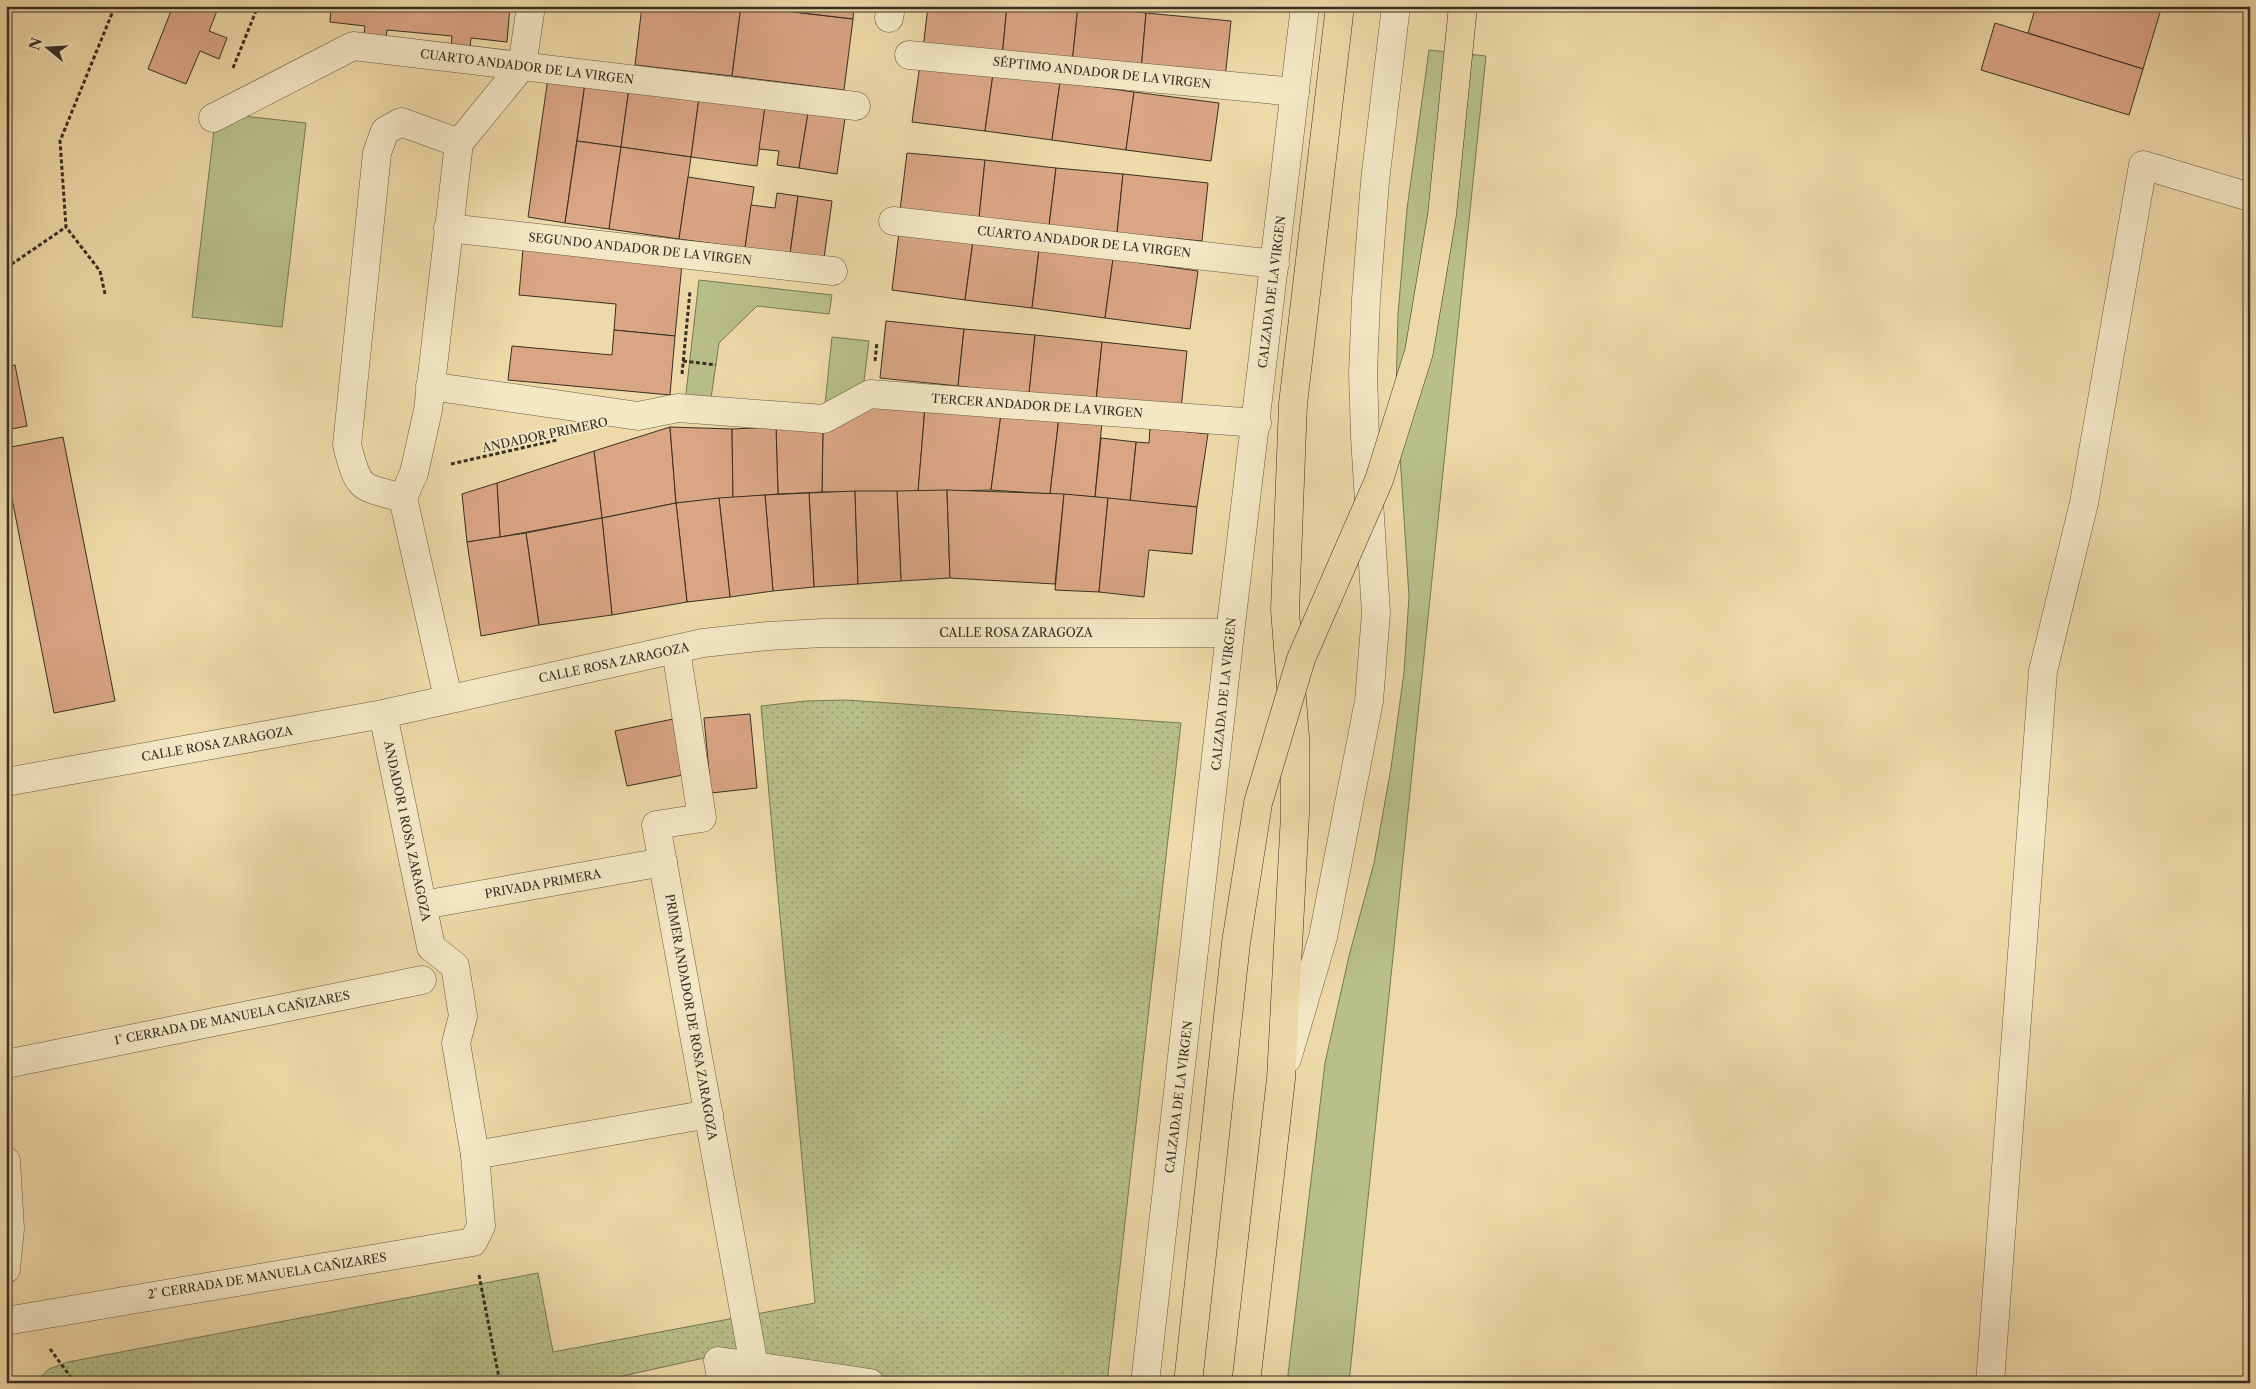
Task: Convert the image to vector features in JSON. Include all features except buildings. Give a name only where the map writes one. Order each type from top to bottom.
[{"type":"main road","points":[[1246,1383],[1281,1080],[1296,814],[1295,737],[1285,610],[1293,404],[1340,6]]},
{"type":"main road","points":[[1188,1383],[1236,943],[1258,804],[1301,659],[1379,480],[1419,352],[1442,215],[1463,6]]},
{"type":"street","points":[[448,698],[403,498],[414,473],[428,410],[459,143],[522,66],[531,6]]},
{"type":"street","name":"CALZADA DE LA VIRGEN","points":[[1145,1383],[1230,633],[1257,423],[1305,6]]},
{"type":"street","points":[[1281,1080],[1323,937],[1369,701],[1376,613],[1363,373],[1366,299],[1375,181],[1396,6]]},
{"type":"street","name":"CUARTO ANDADOR DE LA VIRGEN","points":[[213,118],[353,46],[856,106]]},
{"type":"street","name":"SÉPTIMO ANDADOR DE LA VIRGEN","points":[[909,55],[1295,92]]},
{"type":"street","points":[[403,498],[364,487],[354,474],[347,445],[377,153],[385,131],[401,122],[459,143]]},
{"type":"street","points":[[1990,1383],[2043,671],[2084,503],[2144,165],[2250,197]]},
{"type":"street","name":"CUARTO ANDADOR DE LA VIRGEN","points":[[893,221],[1275,264]]},
{"type":"street","name":"SEGUNDO ANDADOR DE LA VIRGEN","points":[[448,228],[833,271]]},
{"type":"street","points":[[430,386],[638,416],[678,408]]},
{"type":"street","name":"TERCER ANDADOR DE LA VIRGEN","points":[[678,408],[824,419],[870,394],[1257,423]]},
{"type":"street","name":"CALLE ROSA ZARAGOZA","points":[[6,782],[383,714],[448,698],[704,643],[768,636],[823,633],[1230,633]]},
{"type":"street","name":"PRIMER ANDADOR DE ROSA ZARAGOZA","points":[[676,650],[702,818],[656,825],[754,1366]]},
{"type":"street","name":"ANDADOR 1 ROSA ZARAGOZA","points":[[383,714],[431,947],[456,966],[463,1016],[456,1044],[475,1155]]},
{"type":"street","name":"PRIVADA PRIMERA","points":[[422,905],[663,862]]},
{"type":"street","name":"1° CERRADA DE MANUELA CAÑIZARES","points":[[6,1064],[422,980]]},
{"type":"street","points":[[477,1234],[475,1155],[709,1114]]},
{"type":"street","points":[[6,1161],[10,1229],[6,1269]]},
{"type":"street","name":"2° CERRADA DE MANUELA CAÑIZARES","points":[[6,1321],[477,1234]]},
{"type":"street","points":[[722,1383],[718,1361],[870,1383]]},
{"type":"path","points":[[105,294],[100,271],[66,227],[60,141],[116,6]]},
{"type":"path","points":[[6,268],[66,227]]},
{"type":"path","points":[[678,408],[694,256]]},
{"type":"path","points":[[683,362],[716,365]]},
{"type":"path","name":"ANDADOR PRIMERO","points":[[414,473],[564,439]]},
{"type":"path","points":[[477,1234],[500,1383]]},
{"type":"green space","points":[[1429,50],[1486,56],[1349,1383],[1287,1383],[1325,1063],[1349,956],[1374,863],[1391,768],[1404,672],[1409,597],[1396,392],[1398,314],[1407,209]]},
{"type":"green space","points":[[216,113],[306,123],[282,327],[192,317]]},
{"type":"green space","points":[[699,280],[832,295],[829,314],[757,306],[719,343],[710,405],[685,402]]},
{"type":"green space","points":[[832,337],[869,341],[863,389],[825,404]]},
{"type":"green space","points":[[846,700],[1181,723],[1107,1383],[933,1383],[722,1354],[591,1383],[34,1383],[49,1369],[68,1362],[538,1273],[553,1352],[815,1303],[761,706],[806,701]]}]
